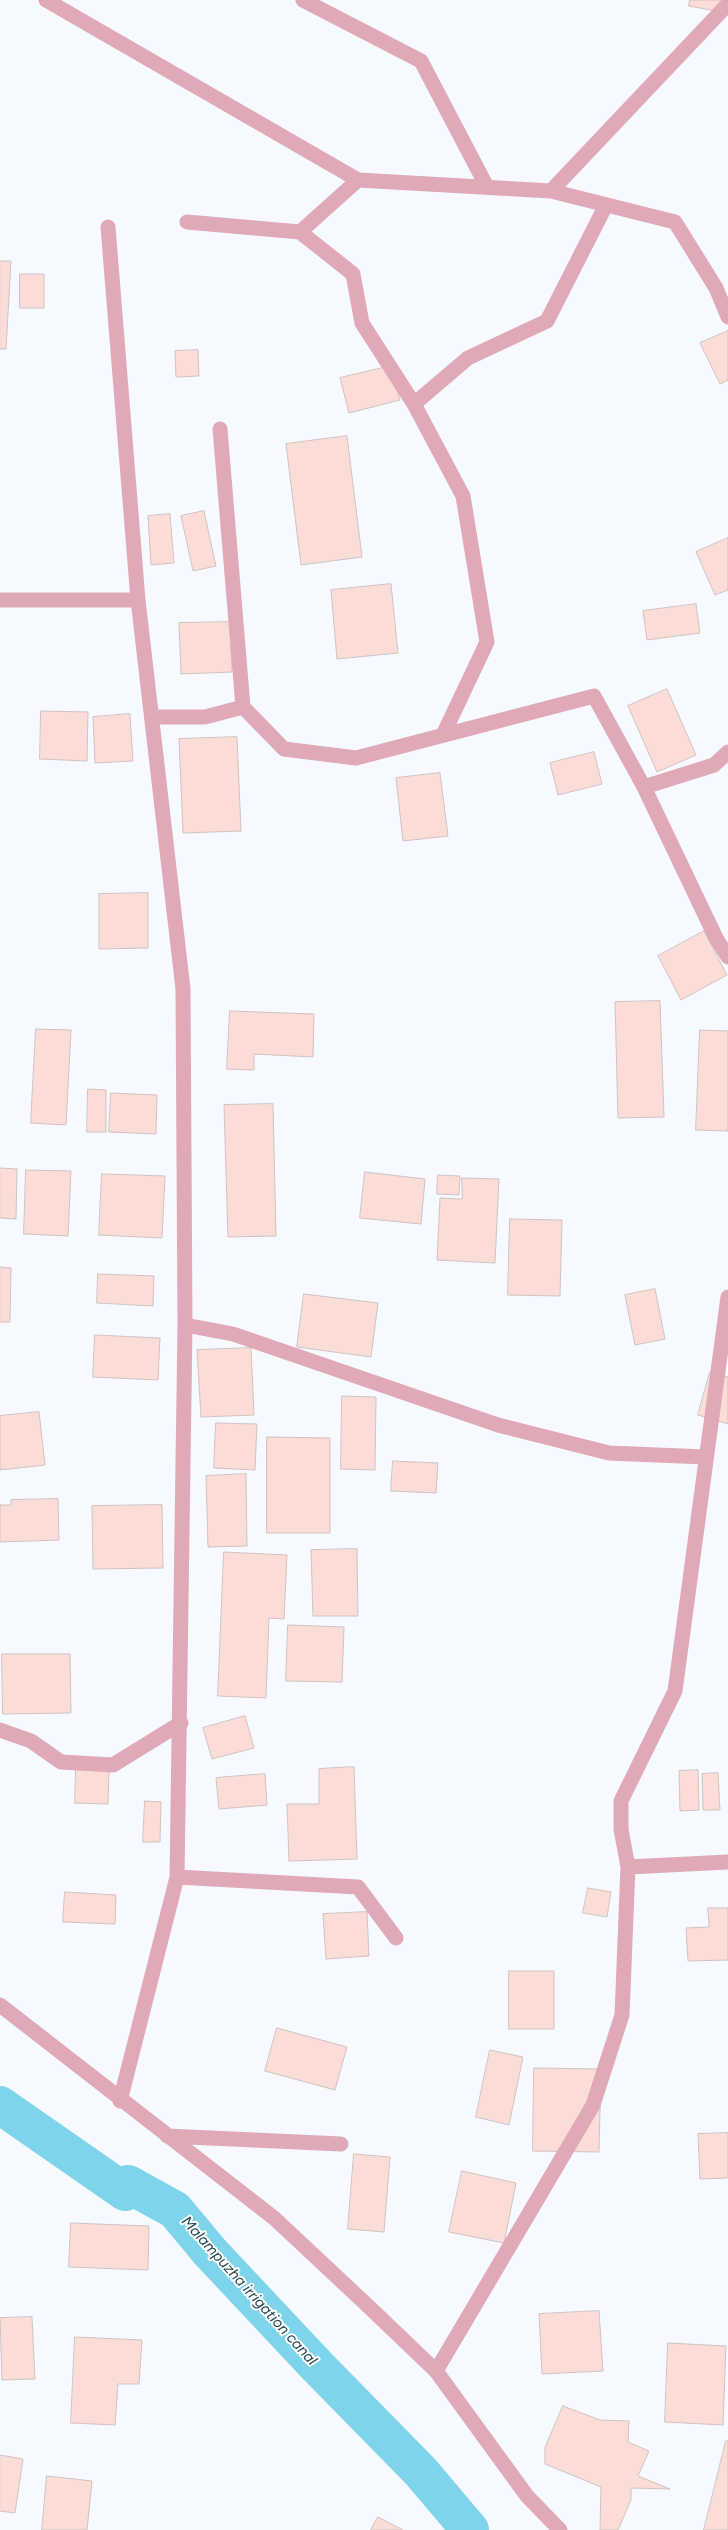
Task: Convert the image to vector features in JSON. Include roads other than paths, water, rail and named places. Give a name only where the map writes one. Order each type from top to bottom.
[{"type":"street","points":[[46,0],[358,180],[551,191],[675,222],[716,288],[728,317]]},
{"type":"street","points":[[303,0],[421,61],[487,187]]},
{"type":"street","points":[[551,191],[728,4]]},
{"type":"street","points":[[300,232],[358,180]]},
{"type":"street","points":[[414,404],[468,358],[546,322],[606,205]]},
{"type":"street","points":[[188,222],[300,232],[353,274],[362,323],[414,404],[463,496],[487,642],[443,735]]},
{"type":"street","points":[[108,227],[138,600],[183,989],[184,1325],[178,1877],[120,2101]]},
{"type":"street","points":[[220,429],[243,707],[284,749],[356,758],[594,696],[644,787],[716,938],[728,956]]},
{"type":"street","points":[[0,600],[138,600]]},
{"type":"street","points":[[152,717],[205,717],[243,707]]},
{"type":"street","points":[[644,787],[714,765],[728,752]]},
{"type":"street","points":[[436,2371],[593,2105],[622,2015],[628,1867],[621,1829],[621,1801],[675,1691],[728,1297]]},
{"type":"street","points":[[184,1325],[233,1334],[498,1425],[609,1453],[706,1456]]},
{"type":"street","points":[[0,1730],[31,1741],[61,1762],[113,1765],[181,1723]]},
{"type":"street","points":[[628,1867],[728,1862]]},
{"type":"street","points":[[178,1877],[358,1887],[396,1938]]},
{"type":"street","points":[[0,2005],[120,2101],[274,2218],[436,2371],[526,2496],[560,2530]]},
{"type":"street","points":[[167,2136],[341,2144]]},
{"type":"waterway","name":"Malampuzha irrigation canal","points":[[0,2105],[125,2192],[128,2184],[175,2210],[210,2252],[317,2366],[421,2472],[470,2530]]}]
